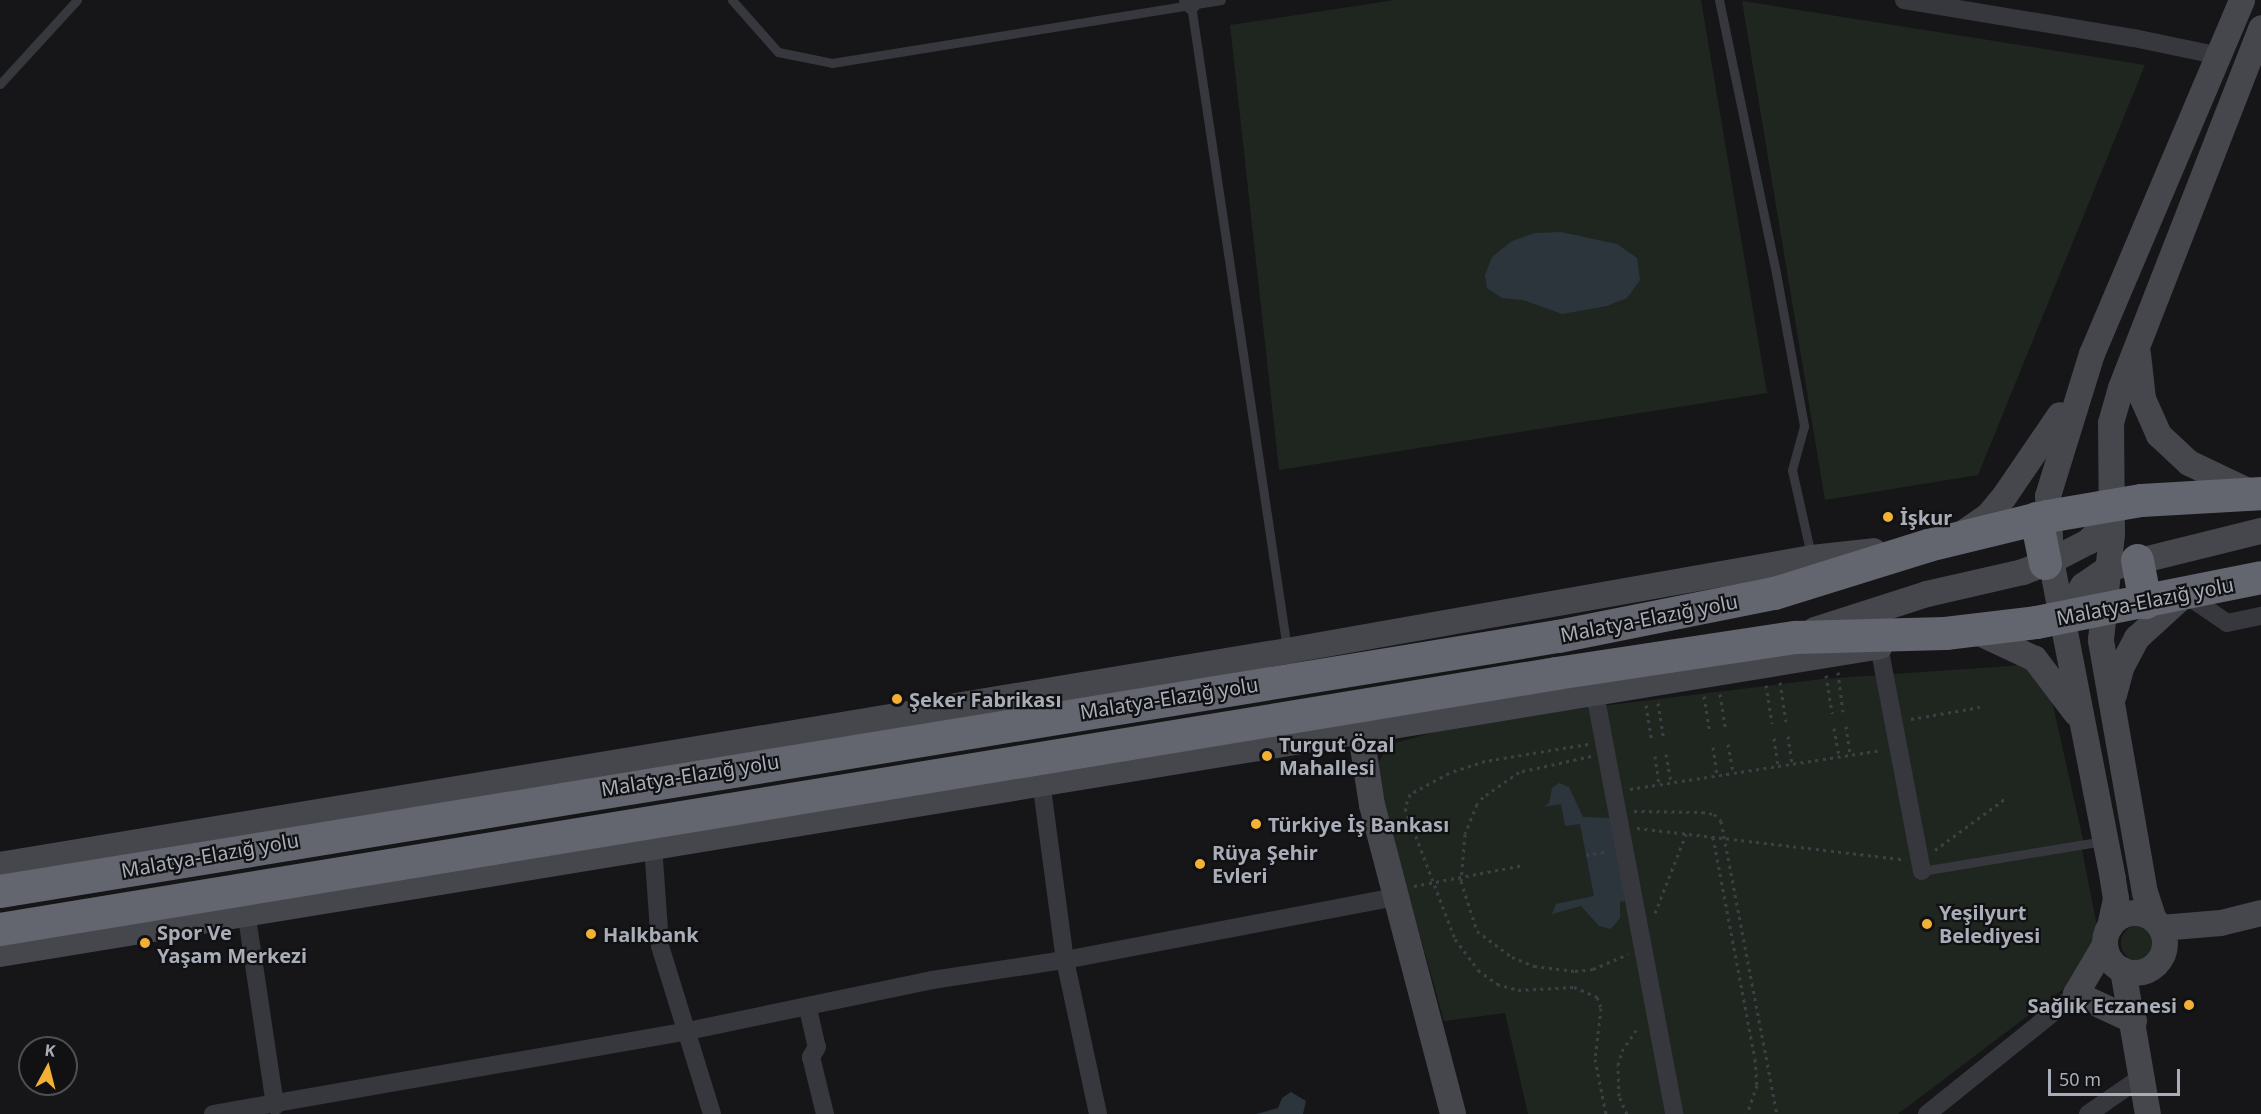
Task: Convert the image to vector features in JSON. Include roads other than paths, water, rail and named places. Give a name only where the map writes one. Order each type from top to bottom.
[{"type":"highway","name":"Malatya-Elazığ yolu","points":[[0,891],[1558,636],[1774,592],[1943,541],[2042,517],[2112,505],[2257,493]]},
{"type":"highway","points":[[2042,517],[2048,562]]},
{"type":"highway","points":[[2122,565],[2145,602]]},
{"type":"highway","name":"Malatya-Elazığ yolu","points":[[0,929],[1795,637],[1959,631],[2063,618],[2261,577]]},
{"type":"street","points":[[1904,0],[2133,38],[2220,56]]},
{"type":"street","points":[[2042,517],[2054,469],[2092,354],[2242,0]]},
{"type":"street","points":[[2134,1021],[2153,967],[2165,947],[2145,893],[2101,640],[2102,610],[2122,565],[2112,505],[2111,423],[2138,346],[2261,28]]},
{"type":"street","points":[[2138,346],[2143,399],[2159,435],[2189,463],[2257,493]]},
{"type":"street","points":[[0,865],[1287,651],[1812,558],[1943,541],[1988,516],[2036,455],[2092,354]]},
{"type":"street","points":[[1795,637],[1927,594],[2048,562],[2088,542],[2098,532],[2112,505]]},
{"type":"street","points":[[2063,618],[2083,586],[2122,565],[2261,531]]},
{"type":"street","points":[[2048,562],[2063,618],[2086,731],[2116,899],[2108,936],[2121,969],[2134,1021],[2140,1078],[2148,1114]]},
{"type":"street","points":[[2111,707],[2127,653],[2151,624],[2185,594],[2227,623],[2261,616]]},
{"type":"street","points":[[0,954],[246,911],[1041,781],[1361,734],[1959,631],[2035,659],[2067,696],[2086,731]]},
{"type":"street","points":[[1879,646],[1921,866]]},
{"type":"street","points":[[1596,694],[1674,1114]]},
{"type":"street","points":[[1361,734],[1372,805],[1453,1114]]},
{"type":"street","points":[[1041,781],[1065,960],[1098,1114]]},
{"type":"street","points":[[653,845],[660,946],[712,1114]]},
{"type":"street","points":[[221,1113],[275,1106],[808,1009],[932,980],[1065,960],[1395,893]]},
{"type":"street","points":[[246,911],[275,1106]]},
{"type":"street","points":[[2076,994],[2108,936],[2124,915],[2134,914],[2157,924],[2221,924],[2261,913]]},
{"type":"street","points":[[1928,1114],[2076,994],[2121,969],[2137,973],[2153,967],[2221,924]]},
{"type":"street","points":[[2076,994],[2134,1021]]},
{"type":"street","points":[[808,1009],[817,1047],[811,1057],[825,1114]]},
{"type":"street","points":[[2088,1114],[2140,1078]]},
{"type":"lane","points":[[0,84],[77,0]]},
{"type":"lane","points":[[732,0],[778,52],[832,63],[1190,2],[1221,0]]},
{"type":"lane","points":[[1719,0],[1776,273],[1804,426],[1792,470],[1812,558]]},
{"type":"lane","points":[[1190,2],[1287,651]]},
{"type":"lane","points":[[1921,866],[2106,840]]},
{"type":"place","name":"İşkur","points":[[1888,517]]},
{"type":"place","name":"Şeker Fabrikası","points":[[897,699]]},
{"type":"place","name":"Turgut Özal Mahallesi","points":[[1267,756]]},
{"type":"place","name":"Türkiye İş Bankası","points":[[1256,824]]},
{"type":"place","name":"Rüya Şehir Evleri","points":[[1200,864]]},
{"type":"place","name":"Yeşilyurt Belediyesi","points":[[1927,924]]},
{"type":"place","name":"Halkbank","points":[[591,934]]},
{"type":"place","name":"Spor Ve Yaşam Merkezi","points":[[145,943]]},
{"type":"place","name":"Sağlık Eczanesi","points":[[2189,1005]]}]
